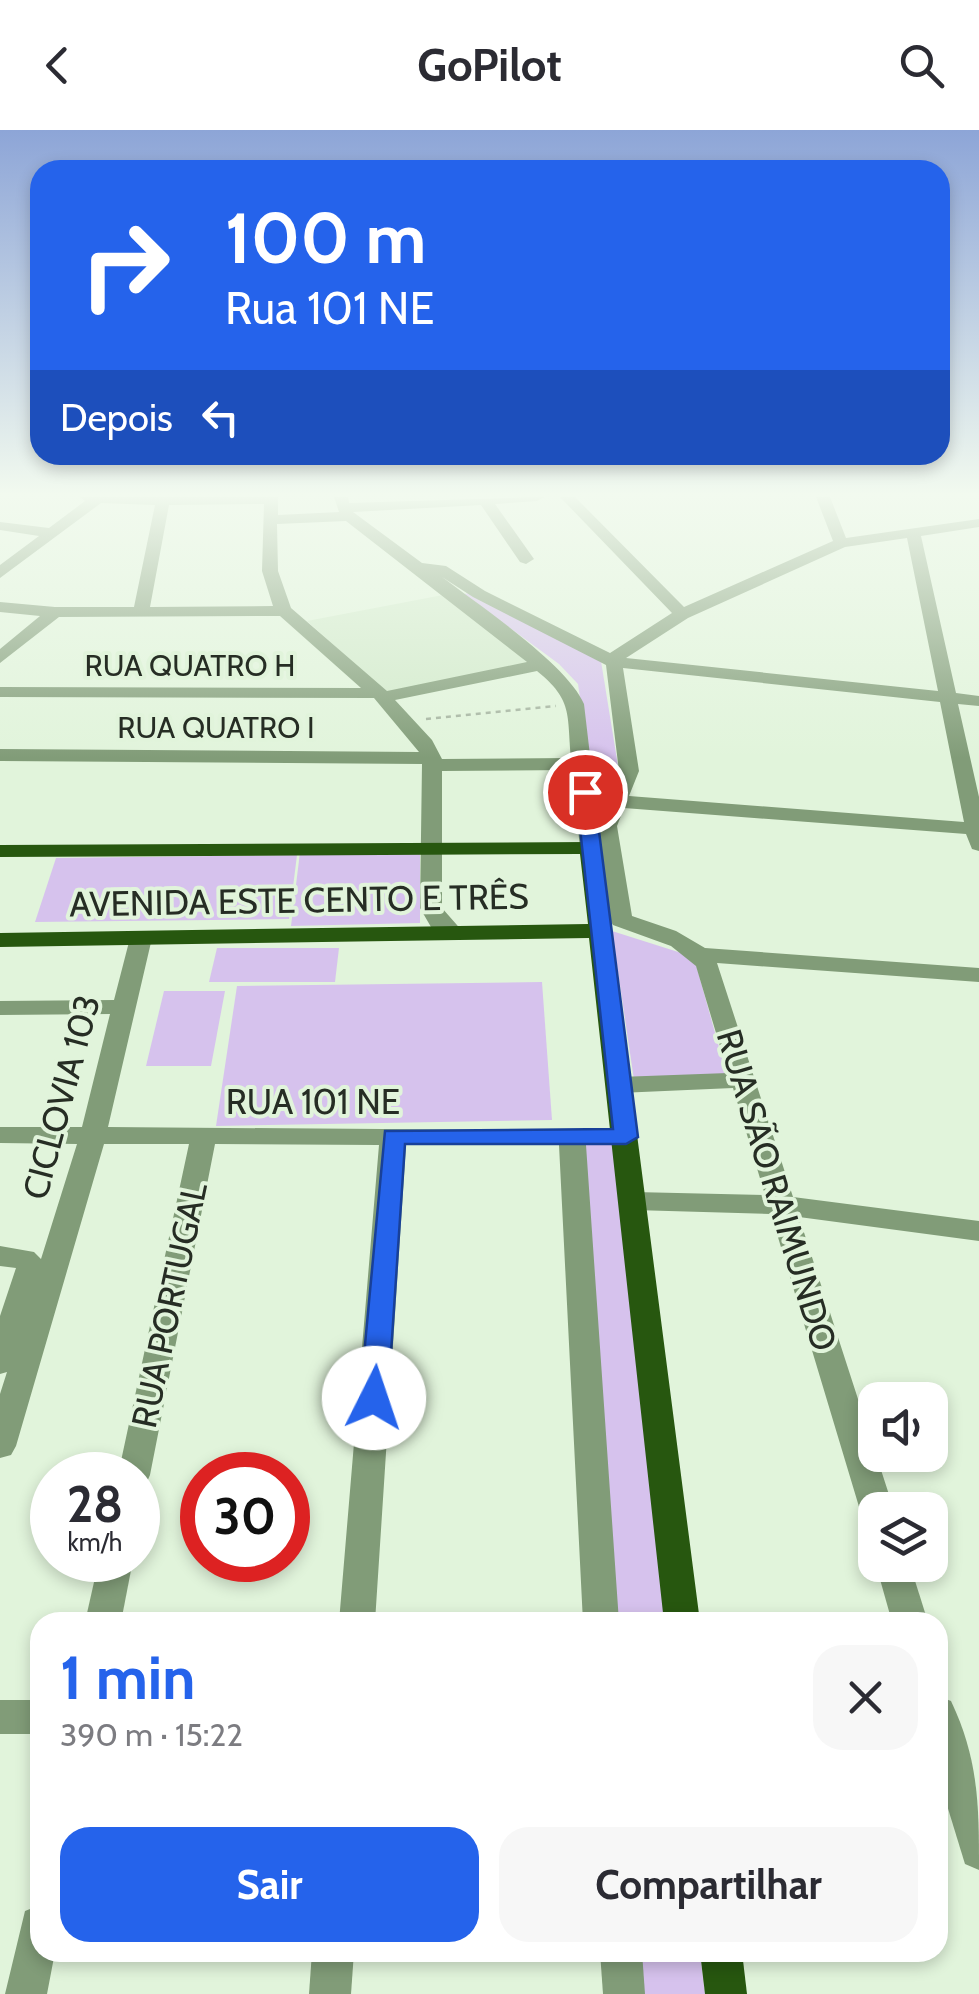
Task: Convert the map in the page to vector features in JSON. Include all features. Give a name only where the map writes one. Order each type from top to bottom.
[{"type":"main road","points":[[0,852],[590,848],[606,924],[619,1085],[681,1612]]},
{"type":"main road","name":"AVENIDA ESTE CENTO E TRÊS","points":[[0,940],[453,933],[606,924]]},
{"type":"main road","points":[[722,1962],[726,1994]]},
{"type":"street","points":[[142,612],[147,584]]},
{"type":"street","points":[[271,584],[284,611],[381,695],[406,721],[432,761],[432,908],[439,922],[453,933]]},
{"type":"street","points":[[440,584],[568,687],[575,704],[590,848]]},
{"type":"street","points":[[463,584],[614,662],[979,701]]},
{"type":"street","points":[[648,584],[682,614]]},
{"type":"street","points":[[614,662],[627,648],[682,614],[749,584]]},
{"type":"street","points":[[616,801],[977,837],[925,584]]},
{"type":"street","points":[[0,606],[55,612],[284,611]]},
{"type":"street","points":[[1,657],[55,612]]},
{"type":"street","points":[[614,662],[630,762],[607,826],[606,924],[672,938],[700,955],[979,975]]},
{"type":"street","name":"RUA QUATRO H","points":[[0,692],[381,695],[544,664]]},
{"type":"street","name":"RUA QUATRO I","points":[[0,756],[583,764]]},
{"type":"street","name":"CICLOVIA 103","points":[[0,1446],[26,1320],[93,1135],[141,938]]},
{"type":"street","name":"RUA SÃO RAIMUNDO","points":[[700,955],[870,1492]]},
{"type":"street","points":[[0,1008],[124,1007]]},
{"type":"street","points":[[619,1085],[742,1080]]},
{"type":"street","name":"RUA 101 NE","points":[[0,1135],[626,1137]]},
{"type":"street","name":"RUA PORTUGAL","points":[[139,1452],[204,1135]]},
{"type":"street","points":[[358,1612],[393,1136]]},
{"type":"street","points":[[572,1137],[600,1612]]},
{"type":"street","points":[[634,1201],[780,1205],[979,1231]]},
{"type":"street","points":[[0,1256],[24,1259],[30,1266],[26,1320],[0,1363]]},
{"type":"street","points":[[105,1612],[111,1582]]},
{"type":"street","points":[[898,1582],[907,1612]]},
{"type":"street","points":[[0,1717],[30,1717]]},
{"type":"street","points":[[948,1747],[979,1851]]},
{"type":"street","points":[[26,1994],[32,1962]]},
{"type":"street","points":[[330,1994],[332,1962]]},
{"type":"street","points":[[622,1962],[624,1994]]},
{"type":"path","points":[[406,721],[575,704]]},
{"type":"shaded area","points":[[469,593],[601,661],[619,772],[600,808],[596,809],[578,684],[559,664],[464,594]]},
{"type":"shaded area","points":[[443,595],[529,663],[387,693],[307,621]]},
{"type":"shaded area","points":[[420,850],[420,923],[291,926],[300,852]]},
{"type":"shaded area","points":[[297,855],[289,919],[35,922],[56,858]]},
{"type":"shaded area","points":[[612,931],[694,957],[727,1076],[634,1080]]},
{"type":"shaded area","points":[[217,948],[339,948],[335,982],[209,982]]},
{"type":"shaded area","points":[[542,982],[552,1120],[216,1126],[237,986]]},
{"type":"shaded area","points":[[164,991],[225,991],[211,1066],[146,1066]]},
{"type":"shaded area","points":[[580,1145],[613,1145],[664,1612],[613,1612]]},
{"type":"shaded area","points":[[638,1962],[701,1962],[705,1994],[640,1994]]},
{"type":"route","points":[[374,1398],[393,1136],[626,1137],[585,792]]}]
